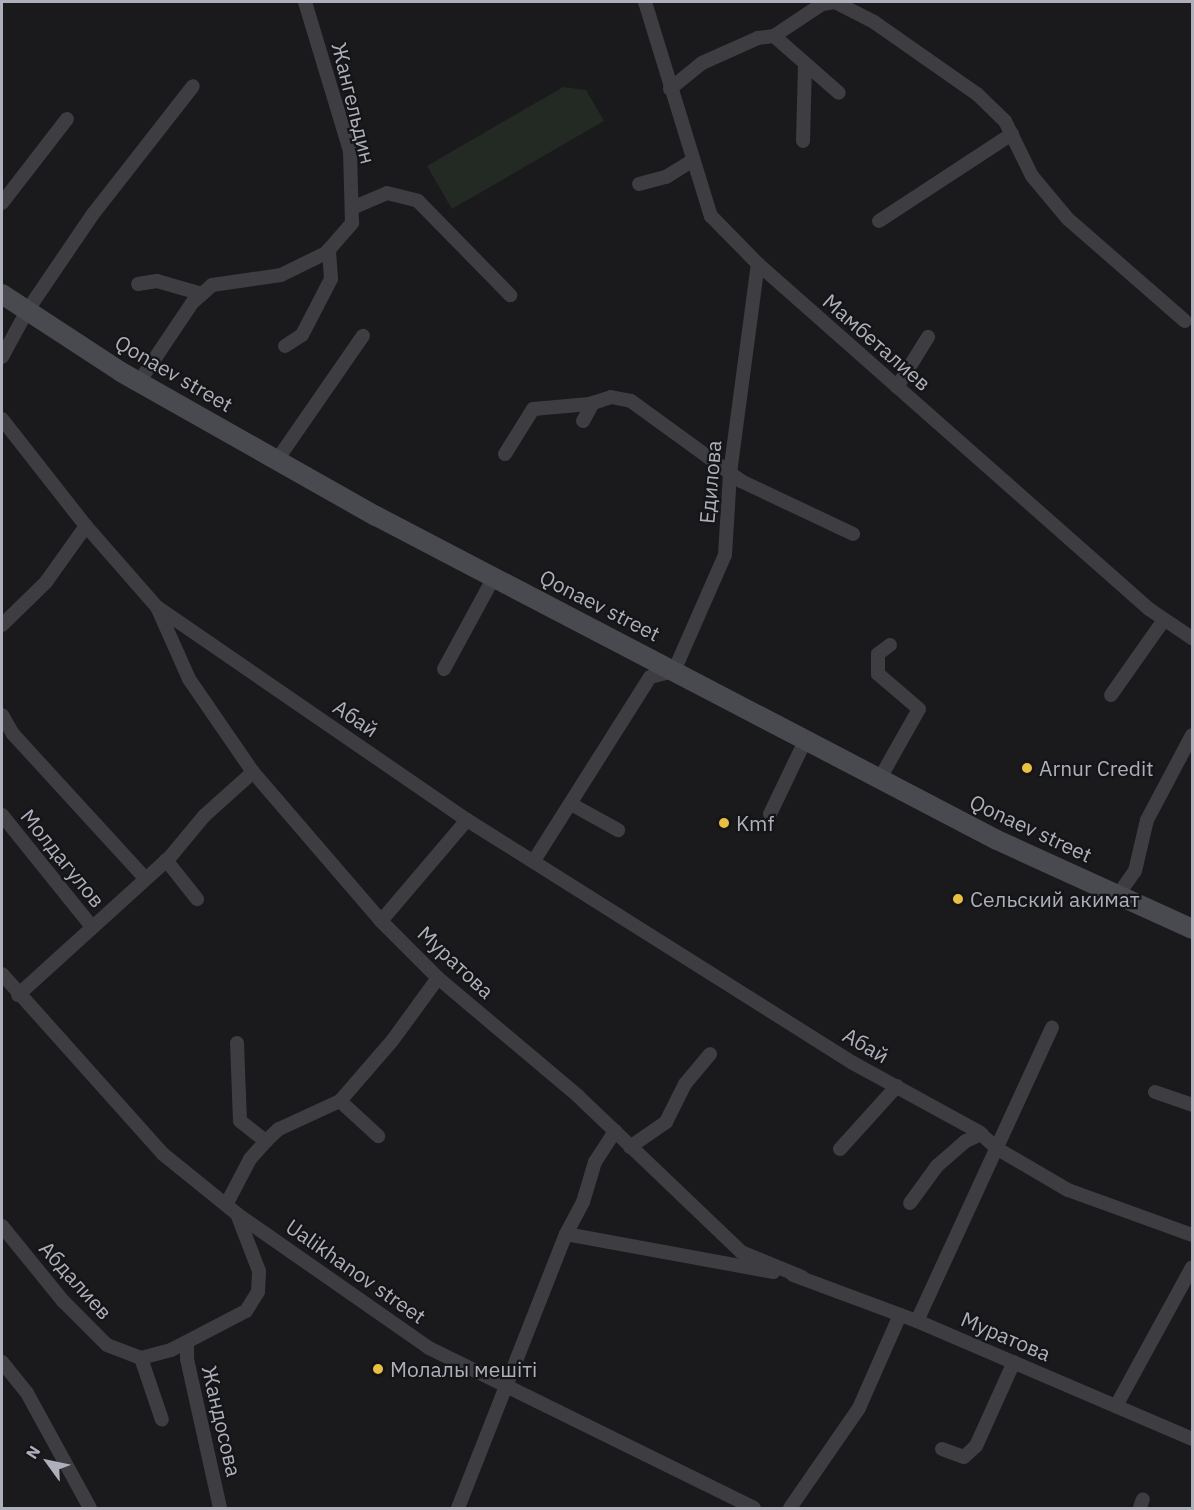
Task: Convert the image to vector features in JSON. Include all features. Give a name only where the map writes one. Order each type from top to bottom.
[{"type":"main road","name":"Qonaev street","points":[[2,294],[139,382],[277,460],[494,577],[996,840],[1192,929]]},
{"type":"street","name":"Жангельдин","points":[[202,294],[212,285],[281,275],[329,249],[352,223],[350,151],[305,2]]},
{"type":"street","name":"Мамбеталиев","points":[[645,2],[692,161],[711,216],[758,264],[897,387],[1164,620],[1192,638]]},
{"type":"street","points":[[670,89],[702,63],[758,38],[774,36],[822,4],[835,2],[874,22],[978,94],[1005,122],[1032,176],[1068,219],[1185,321]]},
{"type":"street","points":[[774,36],[839,93]]},
{"type":"street","points":[[803,141],[806,66]]},
{"type":"street","points":[[2,357],[27,311],[93,214],[193,86]]},
{"type":"street","points":[[2,202],[67,118]]},
{"type":"street","points":[[879,222],[1012,134]]},
{"type":"street","points":[[639,184],[666,177],[692,161]]},
{"type":"street","points":[[352,208],[387,193],[418,201],[510,295]]},
{"type":"street","points":[[285,346],[302,335],[331,279],[329,249]]},
{"type":"street","name":"Едилова","points":[[674,671],[725,555],[730,472],[758,264]]},
{"type":"street","points":[[138,284],[157,281],[202,294],[139,382]]},
{"type":"street","points":[[277,460],[363,336]]},
{"type":"street","points":[[897,387],[928,337]]},
{"type":"street","points":[[505,454],[533,409],[592,403],[611,397],[632,401],[730,472],[853,534]]},
{"type":"street","points":[[583,421],[592,403]]},
{"type":"street","points":[[2,419],[86,526],[157,607]]},
{"type":"street","points":[[2,625],[46,582],[86,526]]},
{"type":"street","points":[[444,669],[494,577]]},
{"type":"street","name":"Муратова","points":[[157,607],[189,679],[253,772],[381,921],[438,978],[615,1131],[741,1251],[917,1321],[1192,1439]]},
{"type":"street","name":"Абай","points":[[157,607],[467,820],[535,859],[853,1063],[981,1134],[996,1148],[1068,1190],[1192,1235]]},
{"type":"street","points":[[1111,695],[1164,620]]},
{"type":"street","points":[[879,780],[919,709],[878,674],[878,654],[890,645]]},
{"type":"street","points":[[535,859],[650,677],[674,671]]},
{"type":"street","points":[[2,715],[13,734],[145,878]]},
{"type":"street","points":[[1118,895],[1135,871],[1147,820],[1192,735]]},
{"type":"street","points":[[770,814],[805,741]]},
{"type":"street","points":[[18,994],[166,860],[204,816],[253,772]]},
{"type":"street","points":[[571,804],[618,830]]},
{"type":"street","name":"Молдагулов","points":[[2,815],[92,927]]},
{"type":"street","points":[[381,921],[467,820]]},
{"type":"street","points":[[166,860],[197,899]]},
{"type":"street","name":"Ualikhanov street","points":[[2,974],[163,1154],[237,1214],[429,1348],[754,1509]]},
{"type":"street","points":[[226,1205],[250,1159],[266,1141],[279,1129],[340,1101],[438,978]]},
{"type":"street","points":[[917,1321],[1052,1028]]},
{"type":"street","points":[[237,1043],[240,1121],[266,1141]]},
{"type":"street","points":[[630,1147],[666,1122],[680,1092],[710,1054]]},
{"type":"street","points":[[840,1149],[897,1086]]},
{"type":"street","points":[[1155,1092],[1192,1105]]},
{"type":"street","points":[[340,1101],[378,1136]]},
{"type":"street","points":[[458,1509],[566,1234],[583,1202],[595,1162],[615,1131]]},
{"type":"street","points":[[910,1203],[937,1166],[966,1141],[981,1134]]},
{"type":"street","points":[[162,1420],[141,1358],[187,1342],[246,1311],[258,1292],[259,1271],[237,1214]]},
{"type":"street","name":"Абдалиев","points":[[2,1226],[63,1300],[106,1345],[126,1355],[141,1358]]},
{"type":"street","name":"Муратова","points":[[566,1234],[802,1277]]},
{"type":"street","points":[[1116,1406],[1192,1270]]},
{"type":"street","points":[[790,1509],[859,1408],[900,1315]]},
{"type":"street","name":"Жандосова","points":[[187,1342],[187,1359],[220,1509]]},
{"type":"street","points":[[2,1362],[27,1392],[90,1509]]},
{"type":"street","points":[[942,1449],[964,1456],[976,1446],[1014,1362]]},
{"type":"shaded area","points":[[563,87],[586,90],[604,121],[452,209],[427,166]]},
{"type":"place","name":"Arnur Credit","points":[[1027,768]]},
{"type":"place","name":"Kmf","points":[[724,823]]},
{"type":"place","name":"Сельский акимат","points":[[958,899]]},
{"type":"place","name":"Молалы мешіті","points":[[378,1369]]}]
